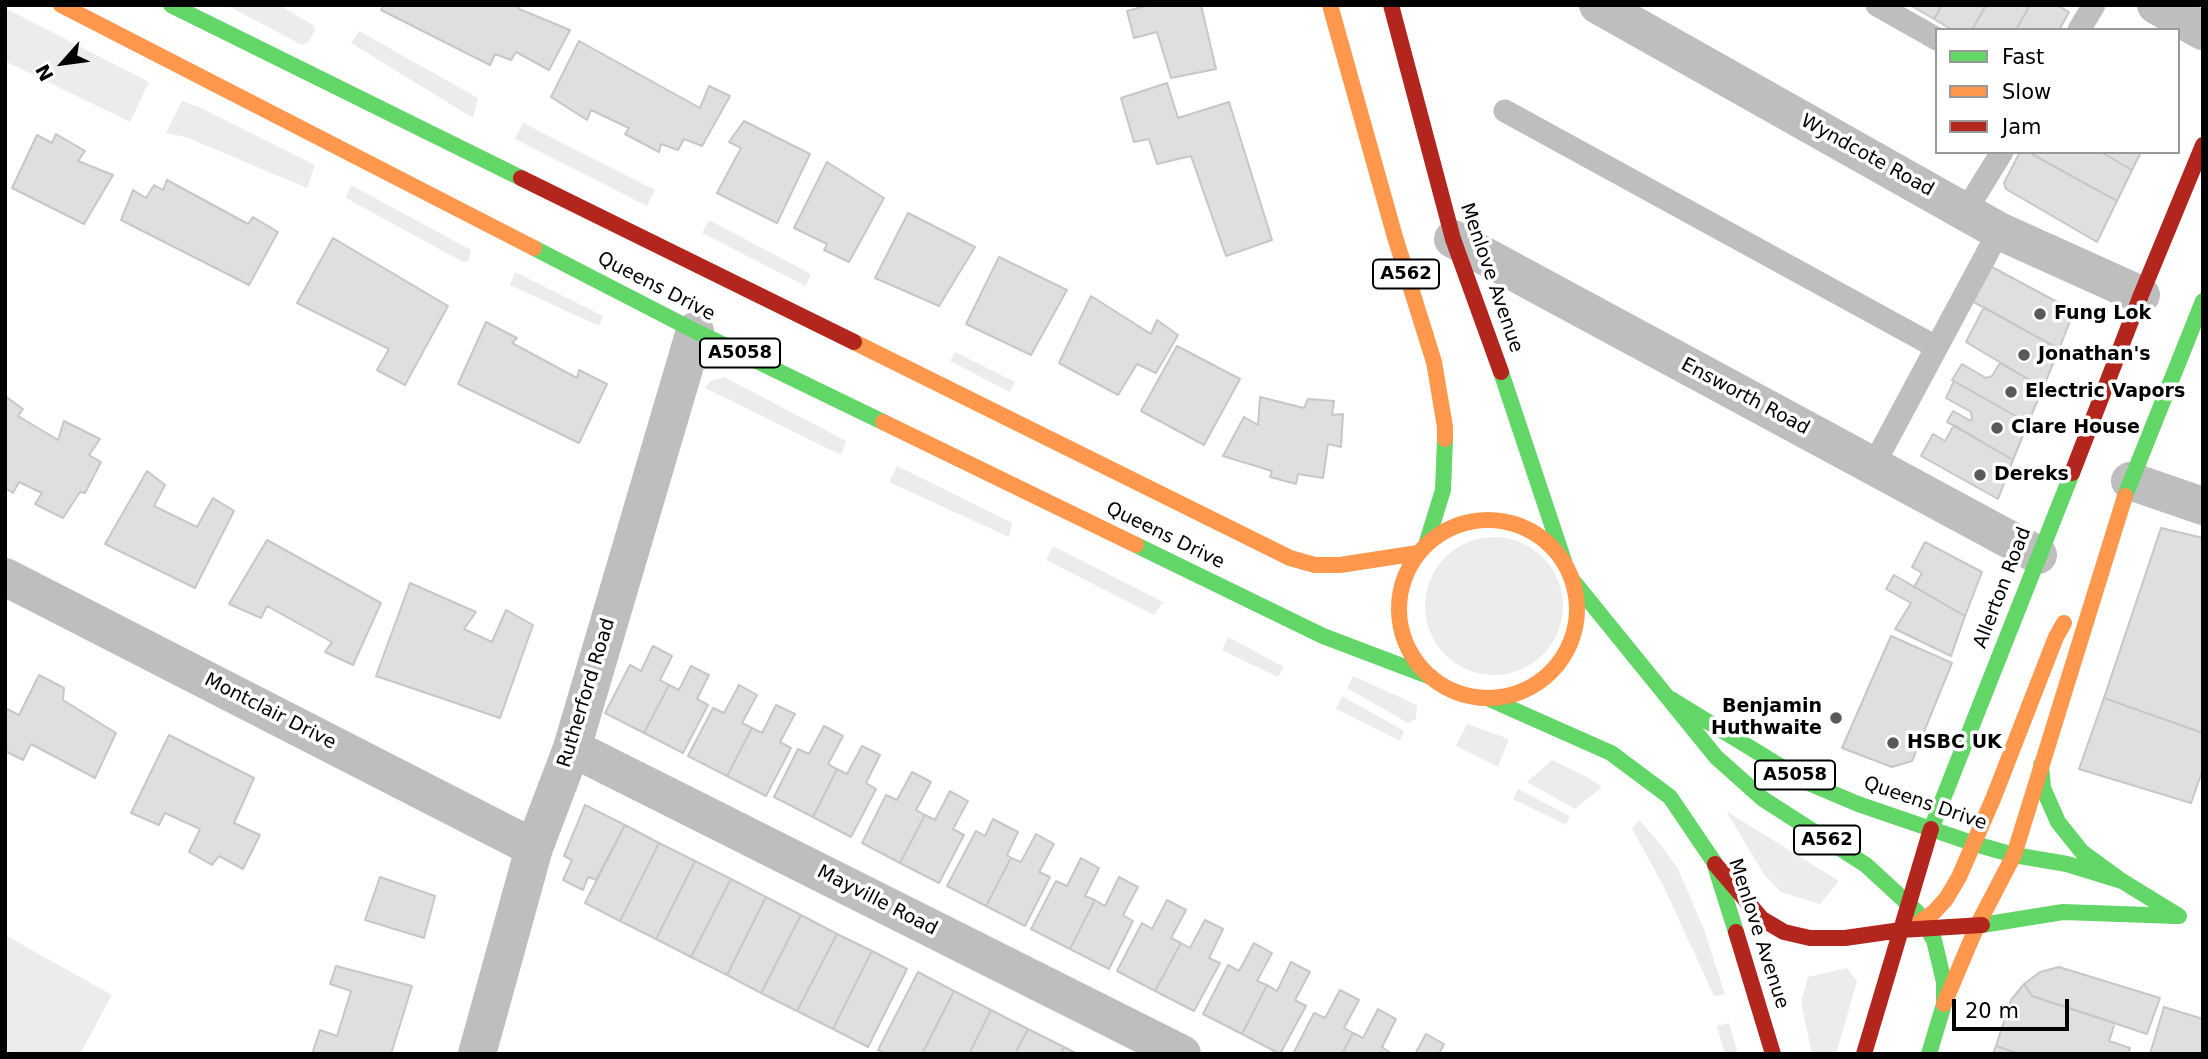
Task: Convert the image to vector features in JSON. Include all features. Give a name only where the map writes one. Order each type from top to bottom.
[{"type":"main road","name":"Queens Drive","points":[[61,5],[695,331],[1323,636],[1430,677]]},
{"type":"main road","name":"Queens Drive","points":[[171,5],[1290,558],[1315,565],[1340,565],[1422,549]]},
{"type":"main road","name":"A562","points":[[1330,5],[1395,237],[1434,362],[1446,427],[1443,490],[1422,549],[1405,577],[1399,604],[1402,631],[1413,656],[1430,677],[1457,692],[1487,698],[1515,694],[1540,682],[1560,662],[1573,638],[1577,610],[1574,582],[1564,561],[1546,541],[1523,526],[1497,520],[1470,521],[1446,530],[1422,549]]},
{"type":"main road","name":"Menlove Avenue","points":[[1391,5],[1453,239],[1564,561]]},
{"type":"main road","name":"Allerton Road","points":[[1864,1054],[1931,829],[2141,295],[2203,145]]},
{"type":"main road","points":[[1944,1004],[1978,926],[2014,855],[2109,542],[2130,481],[2203,302]]},
{"type":"main road","points":[[1714,862],[1762,919],[1784,932],[1810,938],[1845,938],[1926,925],[1946,900],[1975,844],[2056,637],[2109,542]]},
{"type":"main road","name":"Queens Drive","points":[[1574,582],[1716,757],[1763,799],[1866,865],[1909,903],[1926,925],[1940,960],[1944,1004]]},
{"type":"main road","name":"Menlove Avenue","points":[[1487,698],[1611,753],[1670,797],[1714,862],[1773,1054]]},
{"type":"main road","name":"Queens Drive","points":[[1670,698],[1806,782],[1858,804],[1975,844],[2014,855],[2067,863],[2122,881],[2185,918],[2063,912],[1978,926],[1926,925]]},
{"type":"main road","points":[[2041,765],[2043,788],[2058,822],[2082,852],[2122,881]]},
{"type":"main road","name":"A562","points":[[1929,1054],[1944,1004]]},
{"type":"street","name":"Wyndcote Road","points":[[1598,5],[1999,231],[2141,295]]},
{"type":"street","points":[[2157,5],[2203,31]]},
{"type":"street","name":"Ensworth Road","points":[[1453,239],[2038,555]]},
{"type":"street","name":"Rutherford Road","points":[[488,1049],[534,848],[572,748],[695,331]]},
{"type":"street","points":[[2130,481],[2203,506]]},
{"type":"street","name":"Montclair Drive","points":[[5,577],[534,848]]},
{"type":"street","name":"Mayville Road","points":[[572,748],[1182,1054]]},
{"type":"lane","points":[[1877,5],[1935,38]]},
{"type":"lane","points":[[2080,28],[2094,5]]},
{"type":"lane","points":[[1505,111],[1936,347]]},
{"type":"lane","points":[[1965,212],[2001,154]]},
{"type":"lane","points":[[1874,466],[1999,231]]},
{"type":"shaded area","points":[[226,5],[279,5],[313,25],[315,30],[309,41],[302,45]]},
{"type":"shaded area","points":[[5,8],[149,82],[130,122],[5,61]]},
{"type":"shaded area","points":[[359,31],[478,98],[473,118],[351,43]]},
{"type":"shaded area","points":[[182,101],[315,165],[307,188],[186,137],[166,133]]},
{"type":"shaded area","points":[[523,123],[655,190],[647,206],[515,139]]},
{"type":"shaded area","points":[[351,185],[471,250],[468,261],[463,262],[346,198]]},
{"type":"shaded area","points":[[709,220],[811,274],[806,286],[702,233]]},
{"type":"shaded area","points":[[515,272],[603,316],[599,326],[510,285]]},
{"type":"shaded area","points":[[955,352],[1015,382],[1010,392],[950,361]]},
{"type":"shaded area","points":[[724,377],[846,441],[841,455],[705,388],[711,381]]},
{"type":"shaded area","points":[[897,466],[1012,523],[1009,537],[889,482]]},
{"type":"shaded area","points":[[1494,537],[1520,543],[1543,557],[1557,580],[1563,606],[1557,632],[1543,655],[1520,669],[1494,675],[1468,669],[1445,655],[1431,632],[1425,606],[1431,580],[1445,557],[1468,543]]},
{"type":"shaded area","points":[[1053,546],[1163,602],[1154,615],[1046,560]]},
{"type":"shaded area","points":[[1228,637],[1284,667],[1278,677],[1222,650]]},
{"type":"shaded area","points":[[1353,676],[1417,705],[1416,719],[1408,723],[1347,688]]},
{"type":"shaded area","points":[[1342,696],[1404,731],[1400,741],[1336,709]]},
{"type":"shaded area","points":[[1467,724],[1509,739],[1498,767],[1456,746]]},
{"type":"shaded area","points":[[1552,760],[1602,787],[1575,809],[1527,782]]},
{"type":"shaded area","points":[[1518,789],[1570,816],[1566,825],[1513,799]]},
{"type":"shaded area","points":[[1726,811],[1839,881],[1820,904],[1781,892],[1765,876]]},
{"type":"shaded area","points":[[1639,820],[1678,869],[1703,927],[1725,994],[1714,996],[1663,885],[1632,829]]},
{"type":"shaded area","points":[[5,935],[112,995],[80,1054],[14,1054],[5,1049]]},
{"type":"shaded area","points":[[1847,968],[1857,981],[1836,1054],[1812,1054],[1801,1002],[1808,977]]},
{"type":"shaded area","points":[[1729,1023],[1738,1054],[1725,1054],[1717,1026]]},
{"type":"building","points":[[384,5],[520,5],[519,9],[570,30],[549,70],[516,52],[511,60],[495,54],[490,65],[381,10]]},
{"type":"building","points":[[1149,5],[1201,5],[1216,69],[1171,78],[1157,32],[1134,38],[1127,11]]},
{"type":"building","points":[[1910,5],[1942,5],[1934,19]]},
{"type":"building","points":[[1942,5],[1986,5],[1973,28],[1949,28],[1934,19]]},
{"type":"building","points":[[1986,5],[2030,5],[2017,28],[1973,28]]},
{"type":"building","points":[[2030,5],[2057,5],[2069,12],[2060,28],[2017,28]]},
{"type":"building","points":[[579,41],[700,108],[709,86],[730,96],[702,146],[684,139],[678,150],[661,144],[659,152],[625,134],[629,128],[591,110],[587,120],[551,97]]},
{"type":"building","points":[[1167,83],[1178,118],[1229,102],[1272,240],[1226,256],[1191,156],[1157,164],[1149,139],[1134,142],[1121,98]]},
{"type":"building","points":[[744,121],[810,154],[777,223],[717,193],[741,148],[729,142]]},
{"type":"building","points":[[56,134],[85,151],[78,161],[113,175],[84,224],[12,188],[37,135],[52,143]]},
{"type":"building","points":[[2019,154],[2032,154],[2117,201],[2097,242],[2006,189],[2004,183]]},
{"type":"building","points":[[2032,154],[2104,154],[2132,170],[2117,201]]},
{"type":"building","points":[[2104,154],[2140,154],[2132,170]]},
{"type":"building","points":[[827,162],[884,198],[849,262],[824,250],[827,244],[794,228]]},
{"type":"building","points":[[167,180],[248,224],[253,217],[278,232],[249,285],[121,220],[133,190],[146,198],[154,185],[163,190]]},
{"type":"building","points":[[908,213],[975,247],[939,306],[875,278]]},
{"type":"building","points":[[333,238],[448,306],[405,385],[377,370],[389,349],[297,303]]},
{"type":"building","points":[[999,257],[1067,290],[1031,355],[966,324]]},
{"type":"building","points":[[1990,266],[2074,311],[2059,349],[1970,300]]},
{"type":"building","points":[[1091,296],[1151,334],[1157,320],[1178,335],[1156,373],[1137,364],[1118,395],[1059,363]]},
{"type":"building","points":[[1984,307],[2059,349],[2043,388],[1966,342]]},
{"type":"building","points":[[486,322],[517,338],[512,343],[577,378],[579,370],[607,384],[579,443],[458,384]]},
{"type":"building","points":[[1177,346],[1240,379],[1204,445],[1141,411]]},
{"type":"building","points":[[2000,363],[2043,388],[2028,423],[1952,380],[1962,364],[1986,378],[1992,376]]},
{"type":"building","points":[[1954,381],[2028,423],[2013,460],[1947,422],[1953,411],[1971,421],[1972,418],[1971,412],[1946,398]]},
{"type":"building","points":[[5,396],[23,409],[18,416],[58,440],[64,421],[100,439],[89,455],[101,462],[85,493],[80,492],[63,518],[35,504],[42,493],[19,482],[13,493],[5,488]]},
{"type":"building","points":[[1260,397],[1304,408],[1308,399],[1334,401],[1332,415],[1343,414],[1341,447],[1328,444],[1323,478],[1298,474],[1296,484],[1270,477],[1272,471],[1223,456],[1244,417],[1258,425]]},
{"type":"building","points":[[1954,425],[2013,460],[1998,499],[1921,456],[1933,434],[1945,441]]},
{"type":"building","points":[[147,471],[165,485],[154,506],[197,527],[213,498],[234,511],[195,588],[105,544]]},
{"type":"building","points":[[2161,528],[2203,538],[2203,733],[2104,698]]},
{"type":"building","points":[[267,540],[381,603],[353,665],[325,652],[332,642],[267,606],[261,618],[229,604]]},
{"type":"building","points":[[1925,542],[1982,572],[1965,616],[1914,587],[1922,573],[1912,567]]},
{"type":"building","points":[[1894,575],[1965,616],[1951,656],[1895,629],[1911,603],[1886,589]]},
{"type":"building","points":[[410,583],[476,612],[464,629],[492,642],[506,610],[533,625],[500,718],[376,676]]},
{"type":"building","points":[[1891,636],[1952,663],[1912,761],[1892,767],[1842,748]]},
{"type":"building","points":[[653,646],[672,656],[660,680],[669,685],[644,733],[605,713],[630,665],[641,671]]},
{"type":"building","points":[[691,666],[709,675],[697,699],[708,705],[683,753],[644,733],[669,685],[679,690]]},
{"type":"building","points":[[39,675],[64,688],[63,700],[116,733],[95,778],[31,744],[23,760],[5,751],[5,708],[19,715]]},
{"type":"building","points":[[739,685],[757,695],[742,723],[752,728],[727,776],[688,756],[713,708],[724,713]]},
{"type":"building","points":[[2104,698],[2203,733],[2203,769],[2191,803],[2079,769]]},
{"type":"building","points":[[776,705],[795,714],[780,742],[791,748],[766,796],[727,776],[752,728],[762,733]]},
{"type":"building","points":[[824,726],[843,736],[828,764],[837,769],[813,817],[774,797],[798,749],[809,754]]},
{"type":"building","points":[[169,735],[254,778],[234,823],[260,835],[243,869],[219,856],[212,865],[189,852],[200,829],[165,813],[159,825],[131,813]]},
{"type":"building","points":[[862,746],[880,755],[866,783],[876,789],[851,837],[813,817],[837,769],[847,774]]},
{"type":"building","points":[[912,772],[931,782],[916,810],[925,815],[900,863],[862,843],[886,795],[897,800]]},
{"type":"building","points":[[950,791],[968,801],[953,829],[964,835],[939,883],[900,863],[925,815],[935,820]]},
{"type":"building","points":[[585,805],[625,825],[596,880],[588,877],[583,890],[563,880],[572,860],[564,856]]},
{"type":"building","points":[[993,819],[1018,832],[1007,855],[1011,858],[986,906],[947,886],[976,831],[985,836]]},
{"type":"building","points":[[625,825],[659,843],[620,921],[585,903]]},
{"type":"building","points":[[1036,834],[1054,844],[1039,872],[1050,877],[1025,926],[986,906],[1011,858],[1021,862]]},
{"type":"building","points":[[659,843],[695,861],[656,939],[620,921]]},
{"type":"building","points":[[1081,858],[1099,868],[1085,896],[1095,900],[1070,949],[1031,929],[1056,881],[1067,886]]},
{"type":"building","points":[[695,861],[731,879],[691,957],[656,939]]},
{"type":"building","points":[[380,877],[435,896],[424,938],[365,920]]},
{"type":"building","points":[[1119,877],[1138,887],[1123,915],[1133,921],[1109,969],[1070,949],[1095,900],[1105,906]]},
{"type":"building","points":[[731,879],[766,897],[727,975],[691,957]]},
{"type":"building","points":[[766,897],[801,915],[761,993],[727,975]]},
{"type":"building","points":[[1167,900],[1186,910],[1171,938],[1181,943],[1155,991],[1117,971],[1142,923],[1152,929]]},
{"type":"building","points":[[801,915],[837,934],[797,1011],[761,993]]},
{"type":"building","points":[[1205,920],[1223,929],[1209,958],[1220,963],[1194,1011],[1155,991],[1181,943],[1190,948]]},
{"type":"building","points":[[837,934],[872,951],[833,1029],[797,1011]]},
{"type":"building","points":[[1254,943],[1272,953],[1257,981],[1267,985],[1242,1034],[1203,1014],[1228,965],[1239,971]]},
{"type":"building","points":[[872,951],[907,969],[868,1047],[833,1029]]},
{"type":"building","points":[[1291,962],[1310,972],[1295,1000],[1306,1006],[1280,1054],[1242,1034],[1267,985],[1277,991]]},
{"type":"building","points":[[336,966],[412,986],[391,1054],[312,1054],[320,1030],[337,1036],[351,991],[330,984]]},
{"type":"building","points":[[2059,967],[2160,998],[2147,1034],[2032,996],[2024,984],[2040,972]]},
{"type":"building","points":[[918,972],[954,991],[922,1054],[886,1054],[878,1050]]},
{"type":"building","points":[[2024,984],[2032,996],[2115,1023],[2109,1041],[2130,1048],[2128,1054],[2020,1054],[1996,1046],[2011,1000]]},
{"type":"building","points":[[1340,990],[1359,1000],[1344,1028],[1353,1033],[1342,1054],[1293,1054],[1314,1013],[1325,1018]]},
{"type":"building","points":[[954,991],[991,1010],[969,1054],[922,1054]]},
{"type":"building","points":[[2164,1007],[2203,1019],[2203,1054],[2150,1054]]},
{"type":"building","points":[[1378,1009],[1396,1019],[1382,1047],[1392,1054],[1342,1054],[1353,1033],[1363,1038]]},
{"type":"building","points":[[991,1010],[1028,1029],[1015,1054],[969,1054]]},
{"type":"building","points":[[1028,1029],[1064,1047],[1061,1054],[1015,1054]]},
{"type":"building","points":[[1426,1034],[1444,1044],[1439,1054],[1415,1054]]},
{"type":"building","points":[[1996,1046],[2020,1054],[1993,1054]]},
{"type":"building","points":[[1064,1047],[1077,1054],[1061,1054]]},
{"type":"traffic: fast","points":[[171,5],[521,178]]},
{"type":"traffic: fast","points":[[534,248],[695,331],[883,422]]},
{"type":"traffic: fast","points":[[2125,496],[2203,301]]},
{"type":"traffic: fast","points":[[1501,372],[1564,561]]},
{"type":"traffic: fast","points":[[1426,545],[1443,490],[1445,439]]},
{"type":"traffic: fast","points":[[1931,829],[2072,473]]},
{"type":"traffic: fast","points":[[1136,545],[1323,636],[1431,677]]},
{"type":"traffic: fast","points":[[1574,582],[1716,757],[1763,799],[1866,865],[1917,912],[1934,940],[1944,982],[1944,1004],[1929,1054]]},
{"type":"traffic: fast","points":[[1487,698],[1611,753],[1670,797],[1714,862],[1736,932]]},
{"type":"traffic: fast","points":[[1671,699],[1806,782],[1858,804],[1975,844],[2014,855],[2067,864],[2122,881],[2179,916]]},
{"type":"traffic: fast","points":[[2041,765],[2043,788],[2058,822],[2082,852],[2119,879]]},
{"type":"traffic: fast","points":[[1982,925],[2063,912],[2176,916]]},
{"type":"traffic: slow","points":[[61,5],[534,248]]},
{"type":"traffic: slow","points":[[1330,5],[1395,237],[1434,362],[1445,439]]},
{"type":"traffic: slow","points":[[854,342],[1290,558],[1315,565],[1340,565],[1418,553]]},
{"type":"traffic: slow","points":[[883,422],[1136,545]]},
{"type":"traffic: slow","points":[[2014,855],[2125,496]]},
{"type":"traffic: slow","points":[[1488,520],[1522,527],[1551,546],[1570,575],[1577,609],[1570,643],[1551,672],[1522,691],[1488,698],[1454,691],[1425,672],[1406,643],[1399,609],[1406,575],[1425,546],[1454,527],[1488,520]]},
{"type":"traffic: slow","points":[[1901,930],[1914,926],[1934,912],[1946,899],[1959,877],[2064,623]]},
{"type":"traffic: slow","points":[[1944,1004],[1977,926],[2014,855]]},
{"type":"traffic: jam","points":[[1391,5],[1453,239],[1501,372]]},
{"type":"traffic: jam","points":[[2072,473],[2203,145]]},
{"type":"traffic: jam","points":[[521,178],[854,342]]},
{"type":"traffic: jam","points":[[1864,1054],[1931,829]]},
{"type":"traffic: jam","points":[[1715,864],[1762,919],[1784,932],[1810,938],[1845,938],[1901,930],[1982,925]]},
{"type":"traffic: jam","points":[[1736,932],[1773,1054]]},
{"type":"place","name":"Fung Lok","points":[[2040,314]]},
{"type":"place","name":"Jonathan's","points":[[2024,355]]},
{"type":"place","name":"Electric Vapors","points":[[2011,392]]},
{"type":"place","name":"Clare House","points":[[1997,428]]},
{"type":"place","name":"Dereks","points":[[1980,475]]},
{"type":"place","name":"Benjamin Huthwaite","points":[[1836,718]]},
{"type":"place","name":"HSBC UK","points":[[1893,743]]}]
